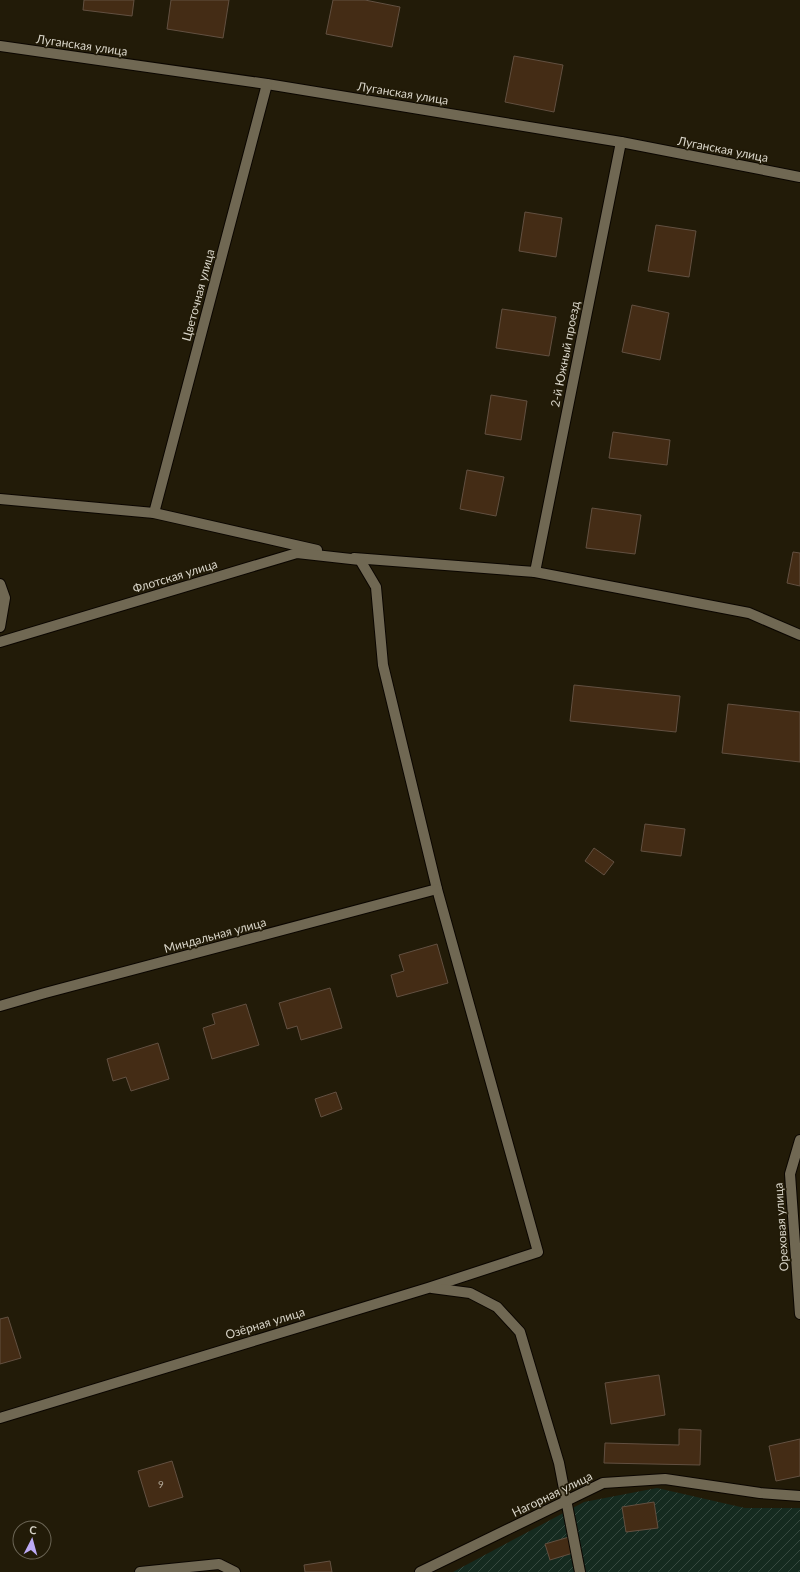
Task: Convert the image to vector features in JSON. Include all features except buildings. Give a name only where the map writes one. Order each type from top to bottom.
[{"type":"street","name":"Луганская улица","points":[[0,46],[267,84],[621,142],[800,177]]},
{"type":"street","name":"Цветочная улица","points":[[154,513],[267,84]]},
{"type":"street","name":"2-й Южный проезд","points":[[535,572],[621,142]]},
{"type":"street","points":[[0,499],[154,513],[360,560],[535,572],[749,613],[800,635]]},
{"type":"street","name":"Флотская улица","points":[[0,642],[297,553],[360,560]]},
{"type":"street","points":[[360,560],[376,587],[383,665],[437,890]]},
{"type":"street","points":[[0,584],[5,598],[0,627]]},
{"type":"street","name":"Миндальная улица","points":[[0,1006],[437,890]]},
{"type":"street","name":"Озёрная улица","points":[[0,1418],[428,1288],[538,1252],[437,890]]},
{"type":"street","name":"Ореховая улица","points":[[800,1140],[790,1174],[800,1312]]},
{"type":"street","points":[[428,1288],[470,1293],[477,1296],[497,1307],[520,1332],[559,1463],[580,1572]]},
{"type":"street","name":"Нагорная улица","points":[[420,1572],[604,1483],[666,1480],[760,1493],[800,1496]]},
{"type":"street","points":[[140,1572],[220,1564],[235,1572]]},
{"type":"green space","points":[[657,1488],[745,1508],[800,1508],[800,1572],[453,1572],[584,1502]]}]
